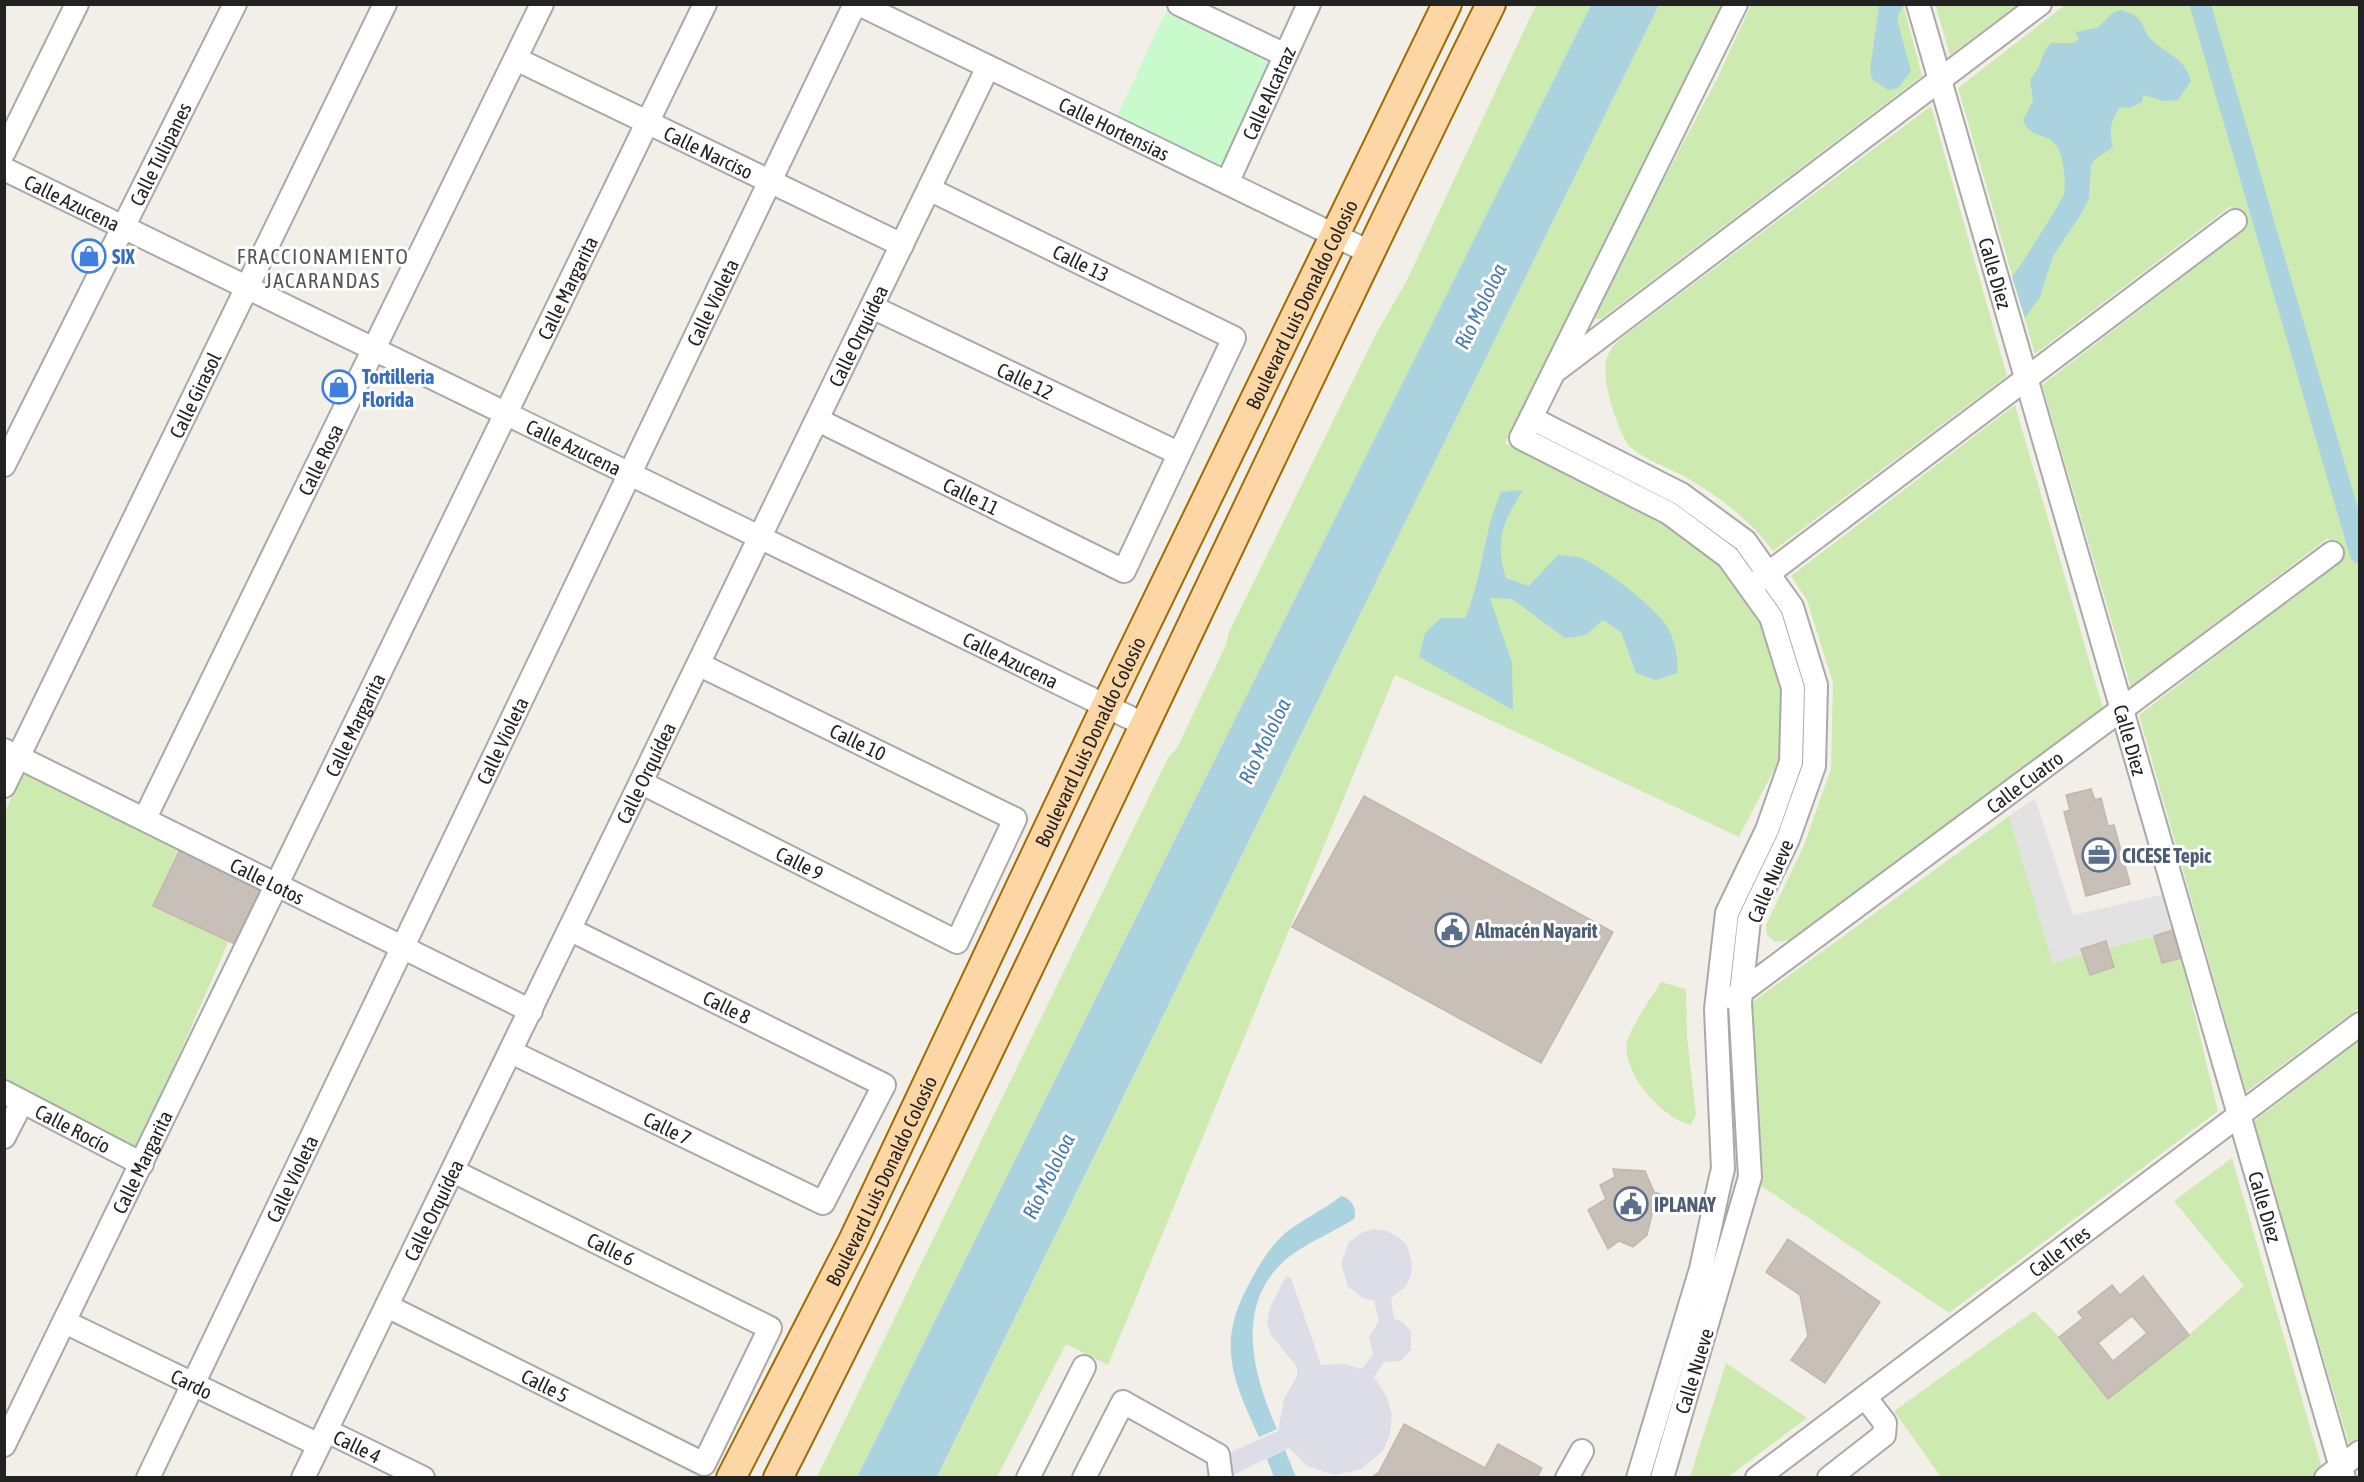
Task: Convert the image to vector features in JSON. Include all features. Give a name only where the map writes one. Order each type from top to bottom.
[{"type":"main road","name":"Boulevard Luis Donaldo Colosio","points":[[735,1470],[853,1241],[1106,706],[1448,4]]},
{"type":"main road","name":"Boulevard Luis Donaldo Colosio","points":[[778,1478],[891,1254],[1145,725],[1288,418],[1491,4]]},
{"type":"main road","points":[[1288,418],[1290,385],[1348,259],[1346,250],[1335,235]]},
{"type":"main road","points":[[735,1470],[768,1478]]},
{"type":"street","points":[[4,152],[77,4]]},
{"type":"street","name":"Calle Tulipanes","points":[[4,465],[235,4]]},
{"type":"street","name":"Calle Girasol","points":[[4,786],[12,753],[247,287],[385,4]]},
{"type":"street","name":"Calle Rosa","points":[[145,818],[542,4]]},
{"type":"street","name":"Calle Margarita","points":[[4,1445],[705,4]]},
{"type":"street","name":"Calle Hortensias","points":[[857,4],[1369,252]]},
{"type":"street","name":"Calle Violeta","points":[[148,1478],[857,4]]},
{"type":"street","name":"Calle Alcatraz","points":[[1227,183],[1309,4]]},
{"type":"street","points":[[1531,418],[1736,4]]},
{"type":"street","name":"Calle Diez","points":[[1918,4],[2239,1115],[2337,1474]]},
{"type":"street","points":[[1554,373],[2040,4]]},
{"type":"street","points":[[1181,5],[1285,55]]},
{"type":"street","name":"Calle Narciso","points":[[516,59],[902,245]]},
{"type":"street","name":"Calle Orquídea","points":[[303,1478],[988,67]]},
{"type":"street","name":"Calle Azucena","points":[[4,169],[1145,725]]},
{"type":"street","name":"Calle 13","points":[[929,189],[1234,338],[1178,453]]},
{"type":"street","points":[[1749,587],[2235,221]]},
{"type":"street","name":"Calle 12","points":[[872,307],[1178,453]]},
{"type":"street","name":"Calle Nueve","points":[[1638,1478],[1701,1269],[1723,1169],[1716,1009],[1727,913],[1767,830],[1791,762],[1793,688],[1771,617],[1728,557],[1669,513],[1521,438],[1531,418],[1681,494],[1745,541],[1792,607],[1816,685],[1814,766],[1788,839],[1749,920],[1741,993],[1750,1177],[1662,1478]]},
{"type":"street","name":"Calle 11","points":[[818,420],[1124,571],[1178,453]]},
{"type":"street","name":"Calle Cuatro","points":[[1716,1009],[1741,993],[2332,553]]},
{"type":"street","name":"Calle 10","points":[[700,664],[1015,819],[957,942]]},
{"type":"street","name":"Calle Lotos","points":[[12,753],[531,1011]]},
{"type":"street","name":"Calle 9","points":[[642,783],[957,942]]},
{"type":"street","name":"Calle 8","points":[[571,930],[884,1085],[823,1203]]},
{"type":"street","name":"Calle Tres","points":[[1757,1478],[2360,1024]]},
{"type":"street","name":"Calle 7","points":[[511,1052],[823,1203]]},
{"type":"street","points":[[4,1137],[13,1097]]},
{"type":"street","name":"Calle Rocío","points":[[13,1097],[141,1164]]},
{"type":"street","name":"Calle 6","points":[[453,1171],[770,1328],[704,1464]]},
{"type":"street","name":"Calle 5","points":[[387,1306],[704,1464]]},
{"type":"street","name":"Cardo","points":[[65,1322],[193,1384],[323,1438]]},
{"type":"street","points":[[1028,1478],[1084,1367]]},
{"type":"street","points":[[1829,1478],[1884,1435],[1885,1423],[1865,1397]]},
{"type":"street","points":[[1084,1478],[1123,1402],[1218,1455],[1221,1478]]},
{"type":"street","name":"Calle 4","points":[[323,1438],[423,1478]]},
{"type":"street","points":[[1568,1478],[1582,1450]]},
{"type":"street","points":[[2337,1474],[2360,1452]]},
{"type":"green space","points":[[1935,4],[2017,5],[1950,55]]},
{"type":"green space","points":[[1169,5],[1285,55],[1227,183],[1112,127]]},
{"type":"green space","points":[[1536,5],[1591,5],[857,1477],[817,1477],[1168,758],[1177,748],[1226,645],[1229,632],[1376,334],[1407,280]]},
{"type":"green space","points":[[1659,5],[1725,5],[1505,443],[1663,524],[1719,566],[1760,623],[1780,690],[1779,760],[1739,837],[1395,675],[1108,1365],[1066,1344],[997,1477],[937,1478]]},
{"type":"green space","points":[[1751,5],[1909,5],[1904,7],[1922,76],[1601,319],[1594,319],[1593,313],[1717,79]]},
{"type":"green space","points":[[2065,5],[2359,5],[2359,1008],[2246,1092],[2139,715],[2338,563],[2328,538],[2131,687],[2042,385],[2240,233],[2231,206],[2035,354],[1958,88]]},
{"type":"green space","points":[[1931,106],[2007,376],[1773,551],[1745,520],[1724,502],[1689,479],[1649,460],[1628,445],[1619,427],[1608,390],[1605,367],[1607,358],[1612,348],[1624,336]]},
{"type":"green space","points":[[2015,405],[2103,708],[1790,940],[1775,942],[1767,935],[1766,925],[1804,845],[1831,769],[1833,683],[1807,600],[1791,576]]},
{"type":"green space","points":[[23,771],[179,847],[153,906],[229,940],[138,1150],[5,1081],[5,812]]},
{"type":"green space","points":[[2009,816],[2053,963],[2083,954],[2091,974],[2114,967],[2108,948],[2154,936],[2162,962],[2181,958],[2218,1111],[1949,1313],[1760,1185],[1751,1003]]},
{"type":"green space","points":[[1661,982],[1686,989],[1687,1037],[1696,1114],[1691,1125],[1668,1114],[1657,1105],[1638,1081],[1627,1055],[1627,1043],[1632,1029]]},
{"type":"green space","points":[[2359,1041],[2360,1436],[2349,1444],[2253,1122]]},
{"type":"green space","points":[[2232,1158],[2322,1468],[2310,1478],[1941,1477],[1894,1411],[2034,1311],[2059,1337],[2108,1399],[2189,1335],[2244,1286],[2174,1201]]},
{"type":"green space","points":[[1726,1363],[1807,1418],[1728,1477],[1690,1477]]},
{"type":"shaded area","points":[[2035,798],[2073,915],[2165,894],[2173,930],[2108,948],[2106,941],[2082,949],[2083,954],[2053,963],[2009,816]]},
{"type":"shaded area","points":[[1375,1229],[1387,1231],[1407,1245],[1412,1263],[1411,1275],[1406,1286],[1391,1298],[1394,1318],[1404,1323],[1411,1332],[1411,1350],[1401,1361],[1384,1362],[1374,1377],[1387,1397],[1392,1415],[1390,1434],[1383,1451],[1361,1469],[1334,1475],[1307,1466],[1289,1448],[1231,1476],[1229,1453],[1278,1431],[1284,1399],[1297,1376],[1297,1367],[1271,1335],[1267,1324],[1270,1308],[1286,1276],[1291,1278],[1321,1365],[1344,1364],[1362,1369],[1373,1354],[1369,1337],[1379,1321],[1374,1301],[1363,1298],[1348,1287],[1341,1264],[1349,1242],[1363,1232]]},
{"type":"water","name":"Río Mololoa","points":[[1591,5],[1659,5],[937,1477],[857,1477]]},
{"type":"water","points":[[1879,5],[1903,5],[1897,19],[1911,71],[1898,88],[1888,90],[1872,79],[1870,70]]},
{"type":"water","points":[[2121,10],[2140,20],[2149,37],[2185,67],[2191,81],[2178,100],[2164,101],[2143,95],[2142,102],[2129,108],[2120,107],[2111,126],[2113,147],[2094,160],[2091,166],[2089,198],[2053,256],[2040,297],[2025,318],[2012,277],[2062,199],[2065,182],[2064,168],[2058,148],[2051,140],[2030,130],[2023,120],[2033,101],[2030,79],[2051,43],[2073,43],[2079,39],[2075,32],[2097,28],[2114,12]]},
{"type":"water","points":[[1523,490],[1502,532],[1502,565],[1506,578],[1529,586],[1558,555],[1581,558],[1629,589],[1662,620],[1671,634],[1677,655],[1678,673],[1656,680],[1636,673],[1621,632],[1603,620],[1586,635],[1565,638],[1512,599],[1490,598],[1512,663],[1513,710],[1419,657],[1425,633],[1441,618],[1465,618],[1476,587],[1490,523],[1501,492]]},
{"type":"water","points":[[1341,1196],[1353,1205],[1354,1219],[1290,1256],[1272,1274],[1260,1294],[1254,1316],[1255,1362],[1260,1385],[1277,1429],[1259,1437],[1235,1378],[1231,1342],[1233,1324],[1250,1282],[1276,1242],[1294,1226]]},
{"type":"water","points":[[1285,1450],[1296,1477],[1274,1477],[1267,1459]]},
{"type":"building","name":"CICESE Tepic","points":[[2091,789],[2095,800],[2101,798],[2108,826],[2114,825],[2130,884],[2086,896],[2064,812],[2070,810],[2066,795]]},
{"type":"building","name":"Almacén Nayarit","points":[[1364,796],[1613,932],[1541,1063],[1292,927]]},
{"type":"building","points":[[181,847],[265,887],[237,945],[153,906]]},
{"type":"building","points":[[2173,930],[2181,958],[2162,963],[2154,936]]},
{"type":"building","points":[[2106,941],[2114,967],[2090,975],[2081,949]]},
{"type":"building","name":"IPLANAY","points":[[1613,1169],[1645,1171],[1654,1192],[1666,1196],[1663,1210],[1653,1210],[1647,1235],[1633,1247],[1619,1241],[1608,1249],[1588,1210],[1606,1199],[1600,1185],[1615,1177]]},
{"type":"building","points":[[1788,1239],[1880,1302],[1825,1383],[1791,1360],[1808,1336],[1800,1295],[1766,1272]]},
{"type":"building","points":[[2143,1276],[2189,1335],[2108,1399],[2059,1337],[2083,1318],[2078,1312],[2112,1285],[2120,1295]],"holes":[[[2132,1316],[2147,1333],[2113,1361],[2098,1343]]]},
{"type":"building","points":[[1404,1424],[1485,1468],[1498,1444],[1542,1468],[1537,1478],[1371,1478],[1379,1472]]},
{"type":"waterway","points":[[2200,4],[2360,553]]},
{"type":"place","name":"SIX","points":[[89,256]]},
{"type":"place","name":"Tortilleria Florida","points":[[339,387]]},
{"type":"place","name":"CICESE Tepic","points":[[2099,855]]},
{"type":"place","name":"Almacén Nayarit","points":[[1452,930]]},
{"type":"place","name":"IPLANAY","points":[[1631,1204]]},
{"type":"district","name":"FRACCIONAMIENTO JACARANDAS","points":[[323,268]]}]
